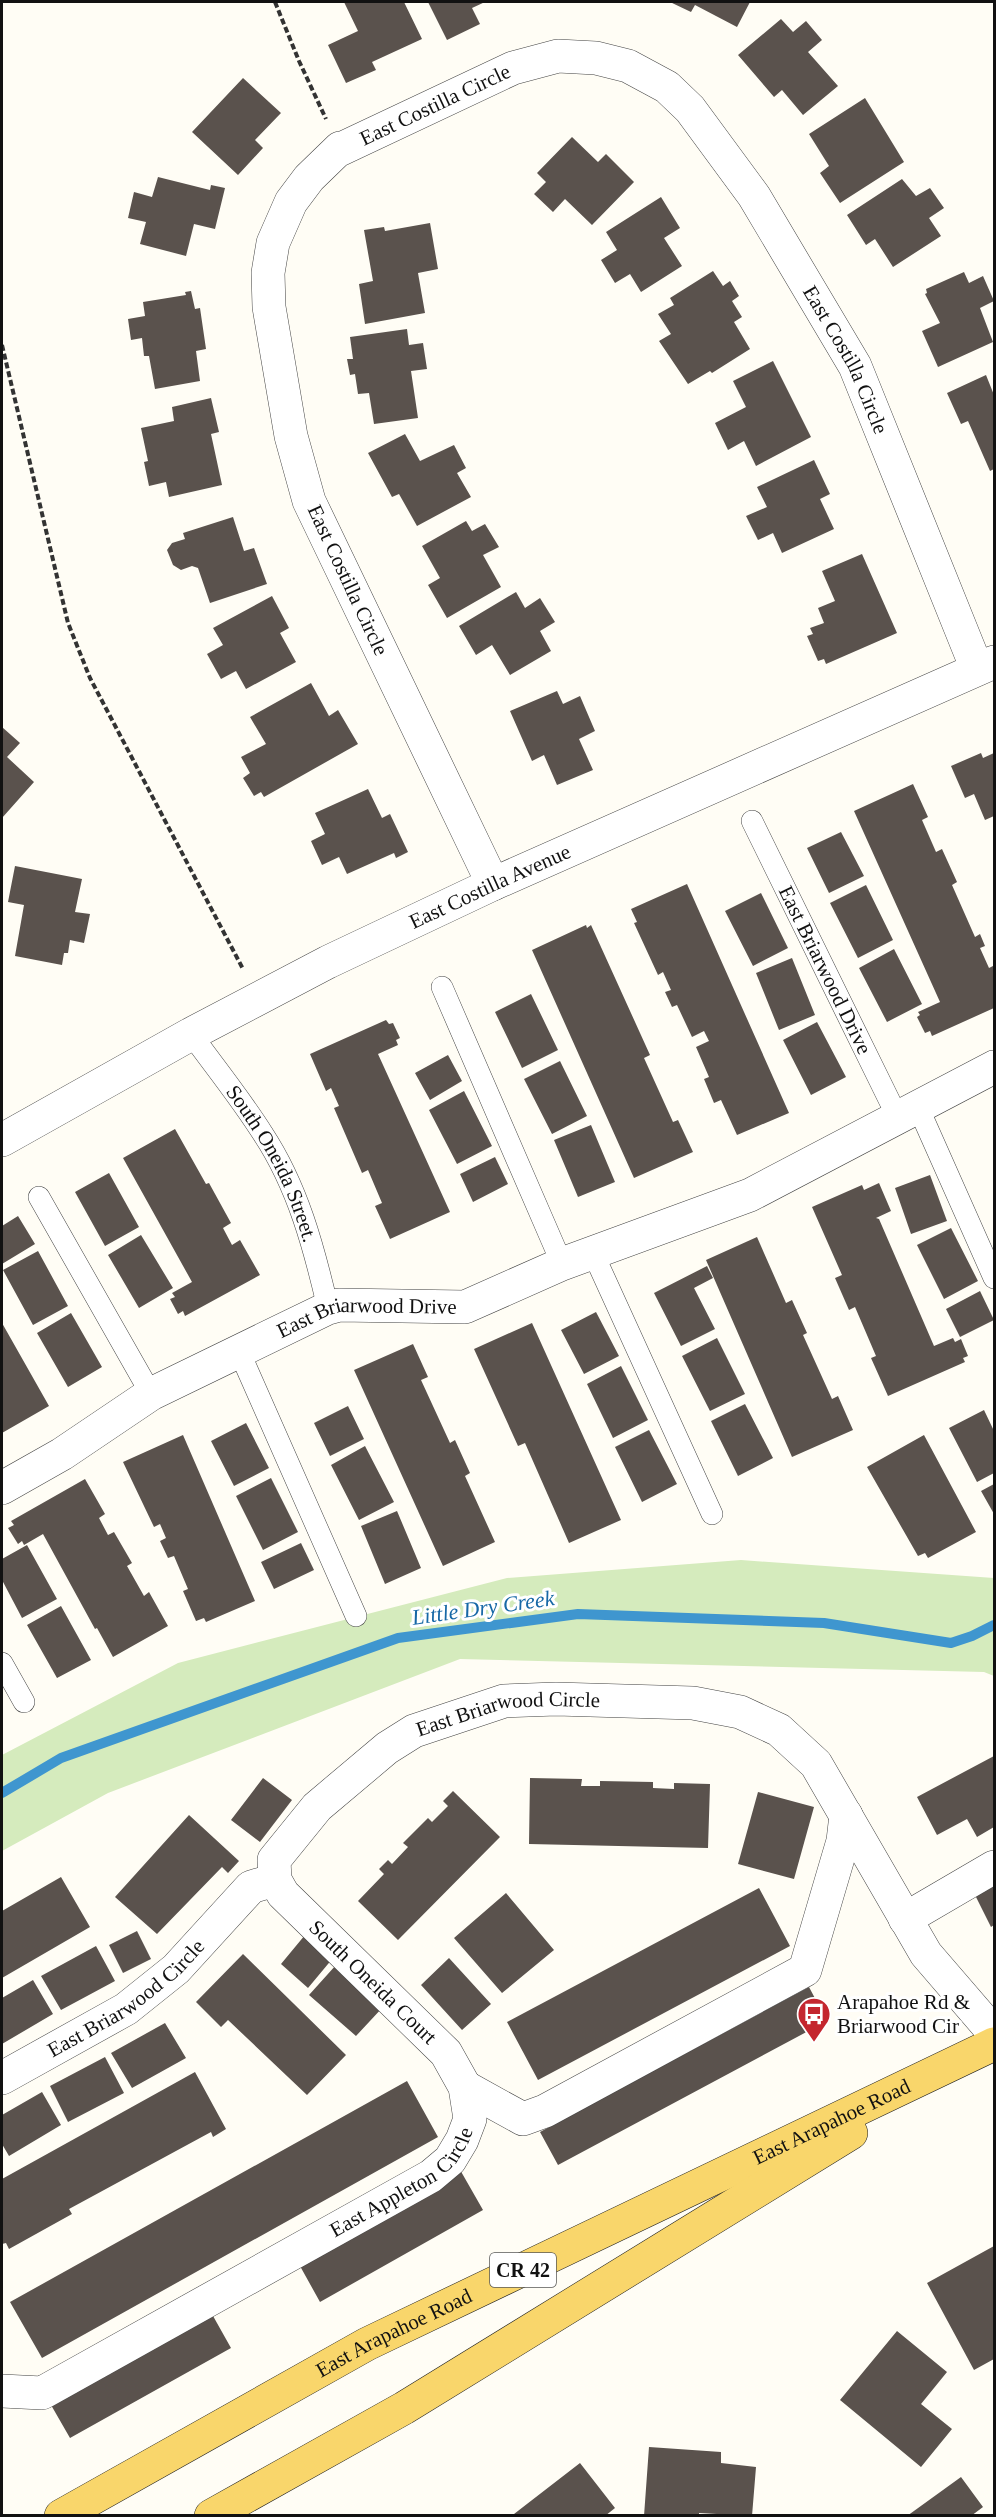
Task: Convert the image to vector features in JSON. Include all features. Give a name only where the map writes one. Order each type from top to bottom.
[{"type":"main road","name":"East Arapahoe Road","points":[[62,2516],[367,2344],[994,2044]]},
{"type":"main road","name":"East Arapahoe Road","points":[[211,2516],[404,2408],[994,2044]]},
{"type":"street","name":"East Costilla Circle","points":[[493,884],[309,501],[291,436],[269,307],[268,273],[273,243],[291,202],[309,178],[340,148],[339,150],[513,68],[558,56],[596,58],[628,66],[667,87],[690,109],[754,196],[855,366],[986,666]]},
{"type":"street","name":"East Costilla Avenue","points":[[2,1140],[191,1034],[328,962],[493,884],[986,666]]},
{"type":"street","name":"East Briarwood Drive","points":[[2,1488],[62,1454],[151,1394],[328,1308],[339,1305],[465,1306],[562,1264],[750,1195],[994,1067]]},
{"type":"street","name":"East Briarwood Circle","points":[[2,2078],[126,2009],[176,1969],[251,1887],[275,1880],[274,1860],[317,1807],[387,1748],[414,1731],[504,1701],[556,1699],[693,1704],[740,1712],[779,1730],[816,1764],[926,1954],[994,2033]]},
{"type":"street","name":"East Appleton Circle","points":[[465,2087],[523,2119],[545,2111],[806,1970],[843,1841],[846,1815]]},
{"type":"street","points":[[905,1919],[994,1867]]},
{"type":"street","name":"South Oneida Court","points":[[275,1880],[283,1894],[446,2053],[465,2087]]},
{"type":"street","name":"East Appleton Circle","points":[[2,2391],[42,2393],[431,2176],[450,2160],[462,2140],[470,2119],[465,2087]]},
{"type":"lane","name":"East Briarwood Drive","points":[[752,821],[994,1278]]},
{"type":"lane","points":[[442,987],[562,1264]]},
{"type":"lane","name":"South Oneida Street.","points":[[191,1034],[264,1135],[300,1205],[328,1308]]},
{"type":"lane","points":[[39,1197],[151,1394]]},
{"type":"lane","points":[[594,1254],[712,1514]]},
{"type":"lane","points":[[239,1351],[356,1616]]},
{"type":"lane","points":[[2,1663],[24,1702]]},
{"type":"path","points":[[275,2],[299,62],[340,148]]},
{"type":"path","points":[[2,345],[52,561],[73,634],[90,678],[258,998]]},
{"type":"green space","points":[[741,1560],[994,1578],[994,1676],[984,1672],[460,1659],[108,1793],[2,1851],[2,1755],[178,1663],[507,1578]]},
{"type":"building","points":[[344,2],[404,2],[422,39],[372,62],[376,70],[346,83],[328,45],[358,31]]},
{"type":"building","points":[[428,2],[485,2],[472,8],[480,24],[447,40]]},
{"type":"building","points":[[670,2],[750,2],[737,27],[695,5],[691,12]]},
{"type":"building","points":[[781,19],[793,32],[806,21],[822,40],[808,52],[838,86],[803,115],[782,90],[774,97],[738,55]]},
{"type":"building","points":[[243,78],[281,113],[255,140],[263,148],[238,175],[192,132]]},
{"type":"building","points":[[865,98],[904,162],[840,203],[820,173],[829,166],[809,134]]},
{"type":"building","points":[[572,137],[598,162],[606,154],[634,182],[592,225],[565,199],[553,212],[534,194],[546,182],[537,173]]},
{"type":"building","points":[[158,177],[210,190],[211,185],[225,188],[215,229],[194,224],[186,256],[140,244],[146,222],[128,218],[134,192],[152,197]]},
{"type":"building","points":[[902,179],[916,196],[930,188],[944,208],[929,218],[941,236],[893,267],[875,239],[866,245],[847,215]]},
{"type":"building","points":[[661,197],[680,228],[664,238],[682,266],[641,292],[630,274],[615,283],[601,260],[617,250],[606,232]]},
{"type":"building","points":[[430,223],[438,269],[418,273],[425,313],[365,324],[359,284],[373,281],[364,230],[384,227],[385,231]]},
{"type":"building","points":[[713,271],[723,286],[730,281],[739,296],[732,301],[742,317],[734,322],[750,349],[712,373],[710,371],[688,384],[659,341],[671,334],[658,314],[674,305],[670,298]]},
{"type":"building","points":[[964,272],[969,283],[983,276],[994,301],[980,308],[993,342],[938,367],[922,331],[940,323],[925,294],[926,289]]},
{"type":"building","points":[[191,291],[195,309],[200,308],[206,349],[196,351],[200,381],[155,389],[149,356],[144,356],[142,338],[131,340],[128,319],[145,316],[143,302],[186,295],[185,292]]},
{"type":"building","points":[[407,329],[409,345],[423,343],[427,369],[411,371],[418,418],[374,424],[369,393],[358,394],[355,374],[350,375],[347,359],[353,359],[350,337]]},
{"type":"building","points":[[773,361],[811,437],[756,466],[744,441],[728,450],[715,423],[746,407],[733,381]]},
{"type":"building","points":[[986,375],[994,395],[994,469],[990,471],[968,421],[961,424],[947,393]]},
{"type":"building","points":[[211,398],[219,432],[211,434],[222,485],[169,497],[166,482],[149,486],[144,462],[148,461],[141,428],[174,421],[172,407]]},
{"type":"building","points":[[405,434],[420,461],[454,445],[466,468],[457,473],[471,497],[417,526],[399,494],[392,497],[368,453]]},
{"type":"building","points":[[814,460],[830,494],[820,499],[834,529],[782,553],[773,533],[758,540],[746,516],[767,507],[757,487]]},
{"type":"building","points":[[233,517],[244,551],[254,548],[267,584],[210,603],[198,568],[192,566],[181,570],[173,565],[167,550],[172,543],[185,539],[183,533]]},
{"type":"building","points":[[466,521],[472,531],[485,524],[499,547],[483,555],[501,587],[447,618],[428,585],[440,578],[422,546]]},
{"type":"building","points":[[862,554],[897,633],[826,664],[824,659],[818,661],[807,636],[813,634],[810,628],[824,623],[818,608],[835,601],[822,571]]},
{"type":"building","points":[[516,592],[525,608],[540,598],[555,622],[540,631],[551,651],[510,675],[492,645],[476,655],[459,626]]},
{"type":"building","points":[[272,596],[289,628],[280,633],[296,662],[246,689],[236,671],[221,679],[207,654],[223,645],[213,628]]},
{"type":"building","points":[[311,683],[329,716],[338,710],[358,744],[264,797],[261,792],[254,796],[243,778],[250,773],[241,757],[266,744],[250,717]]},
{"type":"building","points":[[557,691],[563,704],[580,696],[595,731],[579,739],[593,770],[557,785],[544,755],[532,761],[510,711]]},
{"type":"building","points":[[2,727],[20,743],[7,757],[34,782],[2,818]]},
{"type":"building","points":[[981,753],[983,758],[994,753],[994,816],[985,820],[974,794],[965,798],[951,766]]},
{"type":"building","points":[[913,784],[928,817],[922,820],[936,852],[942,849],[957,882],[952,885],[975,937],[980,934],[985,946],[980,948],[989,968],[993,966],[994,969],[994,1008],[932,1036],[930,1031],[925,1033],[917,1017],[920,1015],[918,1012],[940,1002],[854,811]]},
{"type":"building","points":[[368,789],[382,818],[390,814],[408,852],[396,858],[394,853],[347,874],[339,857],[322,865],[311,841],[325,834],[315,813]]},
{"type":"building","points":[[841,832],[864,876],[829,893],[807,848]]},
{"type":"building","points":[[15,866],[82,879],[75,912],[90,914],[84,943],[70,940],[68,953],[64,953],[62,965],[15,956],[24,905],[8,902]]},
{"type":"building","points":[[687,884],[789,1113],[737,1135],[721,1100],[714,1103],[704,1079],[709,1077],[696,1047],[709,1041],[704,1031],[692,1037],[677,1005],[672,1007],[665,992],[671,990],[663,972],[658,975],[634,923],[637,922],[631,909]]},
{"type":"building","points":[[866,885],[893,940],[858,958],[830,903]]},
{"type":"building","points":[[761,893],[788,948],[753,966],[725,911]]},
{"type":"building","points":[[586,925],[587,928],[591,925],[650,1055],[644,1058],[673,1122],[678,1120],[693,1152],[634,1178],[532,950]]},
{"type":"building","points":[[894,949],[922,1004],[887,1022],[859,968]]},
{"type":"building","points":[[792,958],[815,1015],[779,1030],[756,973]]},
{"type":"building","points":[[531,994],[558,1050],[522,1068],[495,1012]]},
{"type":"building","points":[[386,1020],[389,1024],[393,1023],[400,1038],[396,1040],[398,1045],[378,1054],[450,1212],[390,1239],[375,1206],[382,1203],[368,1170],[362,1173],[334,1108],[339,1106],[331,1088],[326,1091],[310,1054]]},
{"type":"building","points":[[817,1022],[846,1077],[811,1095],[783,1040]]},
{"type":"building","points":[[448,1055],[462,1081],[430,1100],[415,1073]]},
{"type":"building","points":[[560,1061],[587,1116],[552,1134],[524,1079]]},
{"type":"building","points":[[464,1091],[492,1146],[457,1164],[429,1110]]},
{"type":"building","points":[[591,1125],[615,1182],[578,1197],[554,1140]]},
{"type":"building","points":[[175,1129],[231,1223],[223,1228],[232,1245],[240,1240],[260,1275],[185,1316],[183,1311],[178,1314],[170,1299],[175,1297],[172,1293],[192,1282],[123,1158]]},
{"type":"building","points":[[495,1157],[508,1184],[473,1202],[460,1174]]},
{"type":"building","points":[[109,1173],[139,1227],[105,1246],[75,1192]]},
{"type":"building","points":[[930,1175],[947,1221],[911,1234],[895,1188]]},
{"type":"building","points":[[879,1183],[891,1211],[876,1218],[879,1219],[934,1346],[953,1338],[955,1342],[961,1339],[968,1356],[963,1358],[965,1362],[888,1396],[871,1358],[876,1356],[855,1307],[849,1310],[835,1278],[842,1275],[812,1207],[862,1185],[864,1190]]},
{"type":"building","points":[[18,1216],[35,1244],[2,1264],[2,1226]]},
{"type":"building","points":[[951,1228],[978,1281],[944,1299],[917,1245]]},
{"type":"building","points":[[141,1235],[173,1288],[139,1308],[108,1255]]},
{"type":"building","points":[[757,1237],[786,1303],[792,1300],[807,1333],[803,1335],[832,1399],[838,1396],[853,1430],[792,1457],[706,1260]]},
{"type":"building","points":[[38,1251],[68,1306],[33,1325],[3,1270]]},
{"type":"building","points":[[707,1266],[713,1278],[694,1288],[715,1329],[681,1346],[654,1293]]},
{"type":"building","points":[[980,1291],[994,1320],[960,1337],[946,1309]]},
{"type":"building","points":[[596,1312],[619,1356],[584,1374],[561,1330]]},
{"type":"building","points":[[71,1313],[102,1367],[68,1387],[37,1333]]},
{"type":"building","points":[[2,1323],[49,1406],[2,1433]]},
{"type":"building","points":[[532,1323],[621,1520],[569,1543],[525,1443],[518,1446],[474,1349]]},
{"type":"building","points":[[717,1338],[745,1394],[710,1411],[682,1356]]},
{"type":"building","points":[[413,1344],[428,1377],[421,1380],[450,1443],[455,1440],[470,1473],[465,1476],[495,1542],[443,1566],[354,1370]]},
{"type":"building","points":[[621,1366],[648,1420],[613,1438],[587,1384]]},
{"type":"building","points":[[745,1404],[773,1458],[738,1476],[711,1421]]},
{"type":"building","points":[[348,1406],[364,1439],[330,1456],[314,1423]]},
{"type":"building","points":[[984,1410],[994,1431],[994,1473],[977,1482],[949,1428]]},
{"type":"building","points":[[246,1423],[269,1468],[234,1486],[211,1441]]},
{"type":"building","points":[[649,1430],[677,1484],[642,1502],[615,1447]]},
{"type":"building","points":[[183,1435],[255,1601],[206,1622],[204,1618],[196,1621],[183,1591],[188,1589],[174,1556],[168,1558],[160,1541],[166,1538],[160,1524],[154,1527],[123,1462]]},
{"type":"building","points":[[924,1435],[976,1532],[928,1558],[925,1553],[918,1556],[867,1467]]},
{"type":"building","points":[[365,1446],[394,1502],[359,1520],[331,1465]]},
{"type":"building","points":[[271,1478],[298,1532],[263,1550],[236,1496]]},
{"type":"building","points":[[85,1479],[105,1514],[99,1518],[108,1535],[114,1532],[132,1563],[127,1566],[144,1596],[149,1592],[168,1626],[113,1657],[43,1534],[24,1545],[22,1541],[18,1544],[8,1528],[14,1525],[11,1521]]},
{"type":"building","points":[[994,1484],[994,1514],[981,1491]]},
{"type":"building","points":[[397,1511],[421,1568],[385,1584],[361,1526]]},
{"type":"building","points":[[301,1543],[314,1570],[274,1589],[261,1562]]},
{"type":"building","points":[[27,1545],[57,1599],[22,1618],[2,1580],[2,1559]]},
{"type":"building","points":[[61,1606],[91,1660],[57,1678],[27,1625]]},
{"type":"building","points":[[994,1756],[994,1827],[977,1837],[967,1819],[937,1835],[917,1797]]},
{"type":"building","points":[[263,1778],[292,1800],[260,1842],[231,1820]]},
{"type":"building","points":[[530,1778],[582,1779],[581,1786],[600,1786],[600,1781],[653,1782],[653,1788],[674,1789],[674,1783],[710,1784],[708,1848],[529,1844]]},
{"type":"building","points":[[453,1791],[500,1837],[398,1940],[358,1901],[384,1874],[379,1869],[388,1860],[392,1864],[408,1847],[403,1843],[428,1818],[432,1822],[448,1806],[443,1801]]},
{"type":"building","points":[[758,1792],[814,1807],[794,1879],[738,1864]]},
{"type":"building","points":[[189,1815],[239,1861],[228,1873],[222,1867],[157,1934],[115,1897]]},
{"type":"building","points":[[61,1877],[90,1927],[2,1978],[2,1911]]},
{"type":"building","points":[[994,1880],[994,1925],[991,1927],[973,1891]]},
{"type":"building","points":[[759,1888],[790,1946],[538,2080],[507,2022]]},
{"type":"building","points":[[506,1893],[554,1950],[502,1993],[454,1938]]},
{"type":"building","points":[[137,1931],[151,1959],[123,1973],[109,1945]]},
{"type":"building","points":[[305,1935],[333,1958],[308,1988],[281,1964]]},
{"type":"building","points":[[96,1946],[115,1981],[61,2010],[41,1976]]},
{"type":"building","points":[[243,1954],[346,2055],[307,2095],[228,2020],[221,2027],[196,2002]]},
{"type":"building","points":[[449,1958],[491,2004],[462,2030],[421,1985]]},
{"type":"building","points":[[336,1965],[383,2007],[356,2036],[309,1995]]},
{"type":"building","points":[[33,1980],[53,2014],[2,2044],[2,1998]]},
{"type":"building","points":[[809,1987],[827,2021],[558,2165],[540,2132]]},
{"type":"building","points":[[165,2023],[186,2058],[132,2088],[111,2053]]},
{"type":"building","points":[[105,2057],[124,2093],[68,2122],[50,2086]]},
{"type":"building","points":[[195,2072],[226,2129],[213,2137],[211,2132],[69,2209],[72,2214],[9,2249],[6,2243],[2,2244],[2,2179]]},
{"type":"building","points":[[407,2081],[438,2137],[42,2358],[10,2302]]},
{"type":"building","points":[[42,2092],[61,2125],[9,2156],[2,2144],[2,2115]]},
{"type":"building","points":[[459,2168],[483,2210],[320,2302],[300,2266]]},
{"type":"building","points":[[994,2246],[994,2359],[974,2370],[927,2283]]},
{"type":"building","points":[[208,2307],[231,2348],[70,2438],[47,2398]]},
{"type":"building","points":[[897,2331],[947,2372],[921,2404],[952,2429],[921,2467],[840,2400]]},
{"type":"building","points":[[649,2447],[721,2452],[721,2463],[756,2467],[752,2516],[699,2513],[699,2516],[644,2516]]},
{"type":"building","points":[[580,2463],[615,2508],[605,2516],[515,2516],[514,2514]]},
{"type":"building","points":[[961,2477],[983,2507],[971,2516],[907,2516]]},
{"type":"waterway","name":"Little Dry Creek","points":[[2,1793],[61,1758],[398,1638],[578,1614],[824,1623],[951,1643],[994,1625]]},
{"type":"place","name":"Arapahoe Rd & Briarwood Cir","points":[[814,2043]]}]
